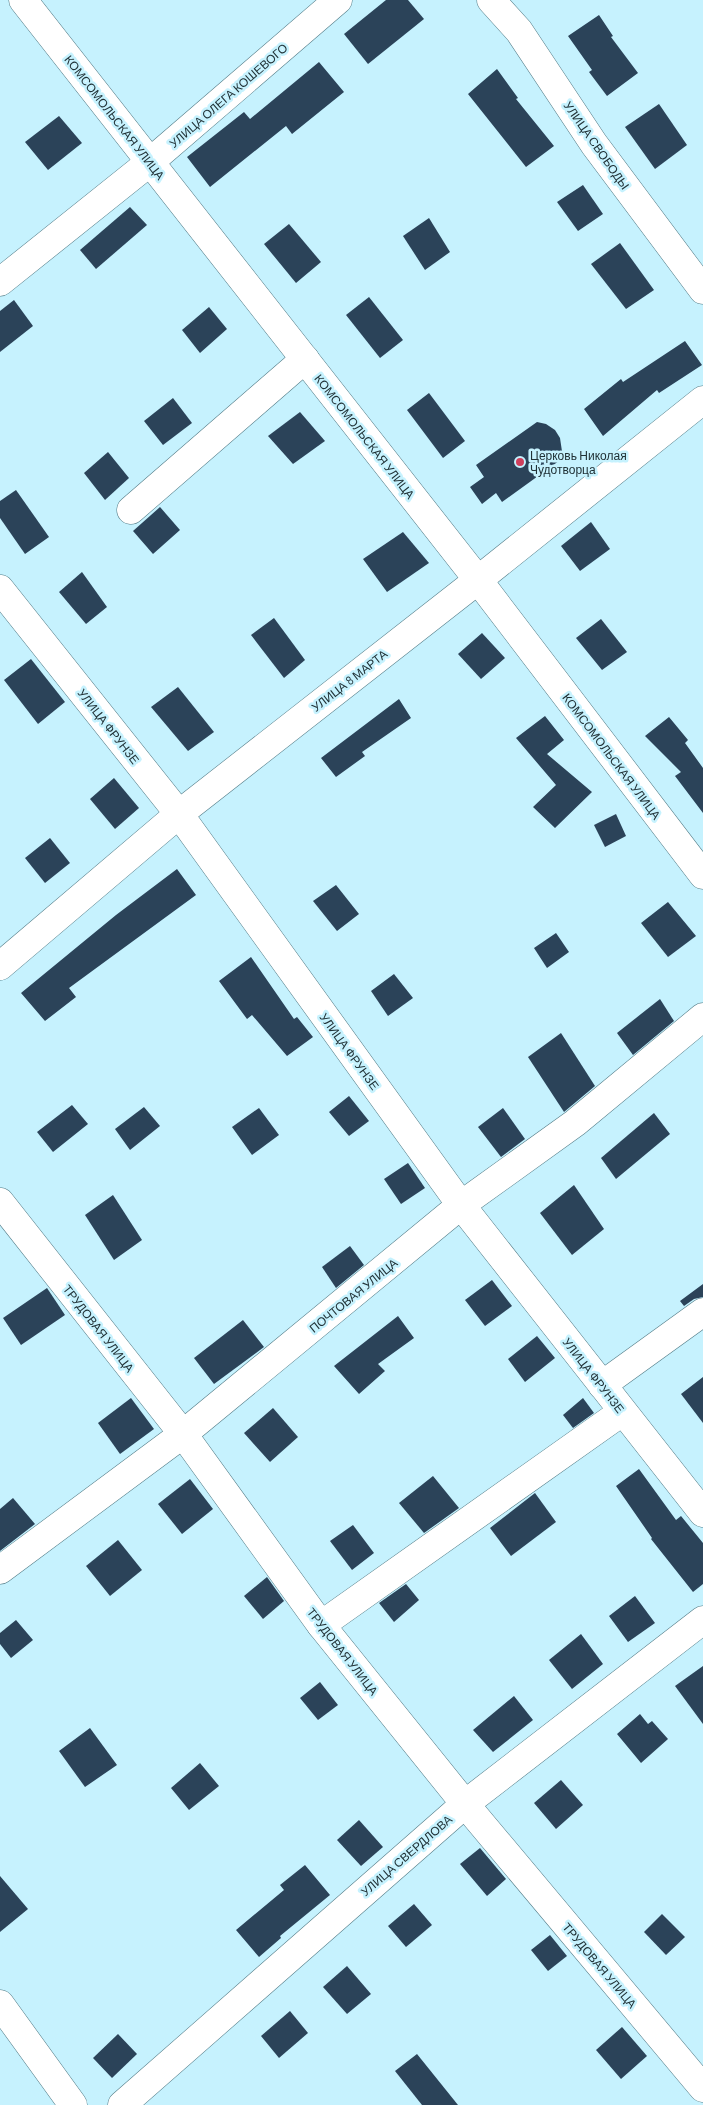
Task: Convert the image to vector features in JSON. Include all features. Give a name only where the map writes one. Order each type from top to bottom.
[{"type":"street","name":"КОМСОМОЛЬСКАЯ УЛИЦА","points":[[23,0],[478,580],[703,875]]},
{"type":"street","name":"УЛИЦА ОЛЕГА КОШЕВОГО","points":[[0,282],[150,162],[338,0]]},
{"type":"street","name":"УЛИЦА СВОБОДЫ","points":[[491,0],[519,32],[594,144],[703,290]]},
{"type":"street","points":[[131,510],[305,359]]},
{"type":"street","name":"УЛИЦА 8 МАРТА","points":[[0,966],[179,814],[478,580],[703,400]]},
{"type":"street","name":"УЛИЦА ФРУНЗЕ","points":[[0,589],[179,814],[461,1205],[622,1412],[703,1512]]},
{"type":"street","name":"ПОЧТОВАЯ УЛИЦА","points":[[0,1570],[183,1434],[461,1205],[575,1123],[703,1017]]},
{"type":"street","name":"ТРУДОВАЯ УЛИЦА","points":[[0,1202],[183,1434],[321,1625],[465,1804],[703,2088]]},
{"type":"street","points":[[602,1385],[703,1312]]},
{"type":"street","points":[[321,1625],[622,1412]]},
{"type":"street","name":"УЛИЦА СВЕРДЛОВА","points":[[122,2105],[465,1804],[703,1620]]},
{"type":"street","points":[[0,2004],[73,2105]]},
{"type":"building","points":[[386,0],[408,0],[424,19],[368,64],[344,34]]},
{"type":"building","points":[[599,15],[613,36],[611,37],[638,73],[607,96],[589,72],[592,70],[568,36]]},
{"type":"building","points":[[319,62],[344,92],[292,134],[286,126],[210,187],[187,157],[244,112],[250,119]]},
{"type":"building","points":[[497,69],[518,98],[516,99],[554,146],[526,167],[468,94]]},
{"type":"building","points":[[659,104],[687,145],[655,169],[625,127]]},
{"type":"building","points":[[59,116],[82,143],[48,170],[25,142]]},
{"type":"building","points":[[583,185],[603,214],[578,231],[557,202]]},
{"type":"building","points":[[130,207],[147,225],[96,269],[80,250]]},
{"type":"building","points":[[429,218],[450,252],[425,270],[403,236]]},
{"type":"building","points":[[289,224],[321,262],[296,283],[264,244]]},
{"type":"building","points":[[620,243],[654,290],[626,309],[591,264]]},
{"type":"building","points":[[369,297],[403,340],[380,358],[346,315]]},
{"type":"building","points":[[14,300],[33,326],[0,352],[0,311]]},
{"type":"building","points":[[209,307],[227,329],[200,353],[182,330]]},
{"type":"building","points":[[685,341],[702,365],[659,393],[657,390],[603,436],[584,409],[621,379],[623,382]]},
{"type":"building","points":[[429,393],[465,441],[443,458],[407,410]]},
{"type":"building","points":[[173,398],[192,423],[163,445],[144,421]]},
{"type":"building","points":[[300,412],[325,441],[293,464],[268,436]]},
{"type":"building","name":"Церковь Николая Чудотворца","points":[[537,422],[546,424],[555,430],[560,438],[563,458],[502,502],[496,493],[482,504],[470,487],[484,477],[476,465]]},
{"type":"building","points":[[108,452],[129,478],[105,500],[84,473]]},
{"type":"building","points":[[16,490],[49,537],[25,554],[0,518],[0,501]]},
{"type":"building","points":[[160,507],[180,530],[153,554],[133,531]]},
{"type":"building","points":[[591,522],[610,549],[580,571],[561,546]]},
{"type":"building","points":[[403,532],[429,563],[387,592],[363,559]]},
{"type":"building","points":[[82,572],[107,607],[86,624],[59,592]]},
{"type":"building","points":[[274,618],[305,660],[284,678],[251,635]]},
{"type":"building","points":[[601,619],[627,652],[602,670],[576,638]]},
{"type":"building","points":[[482,633],[505,658],[481,679],[458,654]]},
{"type":"building","points":[[31,659],[65,702],[38,724],[4,680]]},
{"type":"building","points":[[178,687],[214,732],[188,751],[151,707]]},
{"type":"building","points":[[399,699],[411,718],[362,752],[365,756],[336,777],[321,758]]},
{"type":"building","points":[[545,716],[564,740],[547,754],[592,792],[555,828],[533,807],[556,785],[516,738]]},
{"type":"building","points":[[669,717],[688,740],[685,743],[703,768],[703,813],[675,776],[681,772],[645,736]]},
{"type":"building","points":[[114,778],[139,808],[115,829],[90,799]]},
{"type":"building","points":[[616,814],[626,836],[605,847],[594,825]]},
{"type":"building","points":[[50,838],[70,863],[45,883],[25,858]]},
{"type":"building","points":[[177,869],[196,895],[69,988],[76,997],[45,1021],[21,993],[116,915]]},
{"type":"building","points":[[336,885],[359,914],[337,931],[313,901]]},
{"type":"building","points":[[668,902],[696,936],[668,957],[641,923]]},
{"type":"building","points":[[556,933],[569,952],[547,968],[534,948]]},
{"type":"building","points":[[251,957],[294,1019],[297,1017],[313,1037],[287,1056],[252,1015],[247,1019],[219,981]]},
{"type":"building","points":[[394,974],[413,998],[388,1016],[371,991]]},
{"type":"building","points":[[660,999],[674,1021],[633,1055],[617,1033]]},
{"type":"building","points":[[561,1033],[595,1086],[564,1112],[528,1057]]},
{"type":"building","points":[[349,1096],[369,1121],[349,1136],[329,1112]]},
{"type":"building","points":[[72,1105],[88,1124],[53,1152],[37,1132]]},
{"type":"building","points":[[144,1107],[160,1126],[130,1150],[115,1129]]},
{"type":"building","points":[[259,1108],[279,1135],[252,1155],[232,1127]]},
{"type":"building","points":[[503,1108],[525,1139],[501,1157],[478,1127]]},
{"type":"building","points":[[654,1113],[670,1134],[616,1179],[601,1158]]},
{"type":"building","points":[[408,1163],[425,1188],[401,1204],[384,1179]]},
{"type":"building","points":[[574,1185],[604,1229],[572,1255],[540,1213]]},
{"type":"building","points":[[113,1195],[142,1240],[114,1260],[85,1215]]},
{"type":"building","points":[[350,1246],[364,1265],[336,1288],[322,1267]]},
{"type":"building","points":[[492,1280],[512,1306],[485,1326],[465,1300]]},
{"type":"building","points":[[703,1284],[703,1297],[694,1299],[684,1306],[680,1301]]},
{"type":"building","points":[[47,1288],[65,1315],[21,1345],[3,1318]]},
{"type":"building","points":[[398,1316],[414,1338],[378,1364],[385,1371],[359,1394],[334,1366]]},
{"type":"building","points":[[243,1320],[264,1347],[214,1384],[194,1358]]},
{"type":"building","points":[[537,1336],[555,1358],[525,1382],[508,1359]]},
{"type":"building","points":[[703,1377],[703,1423],[681,1394]]},
{"type":"building","points":[[131,1398],[154,1429],[120,1454],[98,1423]]},
{"type":"building","points":[[583,1398],[594,1413],[573,1428],[563,1415]]},
{"type":"building","points":[[273,1408],[298,1437],[270,1462],[244,1433]]},
{"type":"building","points":[[639,1469],[676,1520],[681,1516],[703,1543],[703,1584],[693,1592],[651,1539],[616,1486]]},
{"type":"building","points":[[433,1476],[459,1508],[424,1533],[399,1503]]},
{"type":"building","points":[[190,1479],[213,1509],[182,1534],[158,1504]]},
{"type":"building","points":[[535,1493],[556,1522],[511,1556],[490,1528]]},
{"type":"building","points":[[13,1498],[35,1524],[0,1551],[0,1509]]},
{"type":"building","points":[[353,1525],[374,1553],[352,1570],[330,1541]]},
{"type":"building","points":[[118,1540],[142,1570],[110,1596],[86,1566]]},
{"type":"building","points":[[267,1577],[284,1601],[263,1619],[244,1596]]},
{"type":"building","points":[[406,1584],[419,1600],[394,1622],[379,1603]]},
{"type":"building","points":[[635,1596],[655,1623],[628,1642],[609,1616]]},
{"type":"building","points":[[16,1620],[33,1640],[11,1658],[0,1644],[0,1633]]},
{"type":"building","points":[[581,1634],[603,1664],[572,1689],[549,1660]]},
{"type":"building","points":[[703,1666],[703,1724],[675,1686]]},
{"type":"building","points":[[320,1682],[338,1705],[318,1720],[300,1698]]},
{"type":"building","points":[[514,1696],[533,1720],[493,1752],[473,1730]]},
{"type":"building","points":[[640,1714],[648,1724],[652,1721],[668,1739],[641,1763],[617,1734]]},
{"type":"building","points":[[90,1728],[117,1765],[85,1787],[59,1751]]},
{"type":"building","points":[[200,1763],[219,1786],[189,1810],[171,1788]]},
{"type":"building","points":[[561,1780],[583,1805],[556,1829],[534,1803]]},
{"type":"building","points":[[359,1820],[383,1847],[361,1866],[337,1840]]},
{"type":"building","points":[[480,1848],[506,1879],[487,1896],[460,1864]]},
{"type":"building","points":[[305,1865],[330,1895],[280,1936],[281,1938],[259,1957],[236,1930],[284,1890],[280,1885]]},
{"type":"building","points":[[0,1876],[28,1909],[0,1932]]},
{"type":"building","points":[[414,1904],[432,1925],[406,1947],[388,1926]]},
{"type":"building","points":[[662,1914],[685,1937],[666,1955],[644,1932]]},
{"type":"building","points":[[550,1935],[567,1956],[548,1971],[531,1950]]},
{"type":"building","points":[[347,1966],[371,1994],[347,2014],[323,1987]]},
{"type":"building","points":[[290,2011],[308,2033],[279,2058],[261,2036]]},
{"type":"building","points":[[622,2027],[647,2056],[621,2079],[596,2050]]},
{"type":"building","points":[[118,2034],[137,2054],[112,2078],[93,2058]]},
{"type":"building","points":[[417,2054],[458,2105],[422,2105],[395,2071]]},
{"type":"place","name":"Церковь Николая Чудотворца","points":[[520,462]]}]
